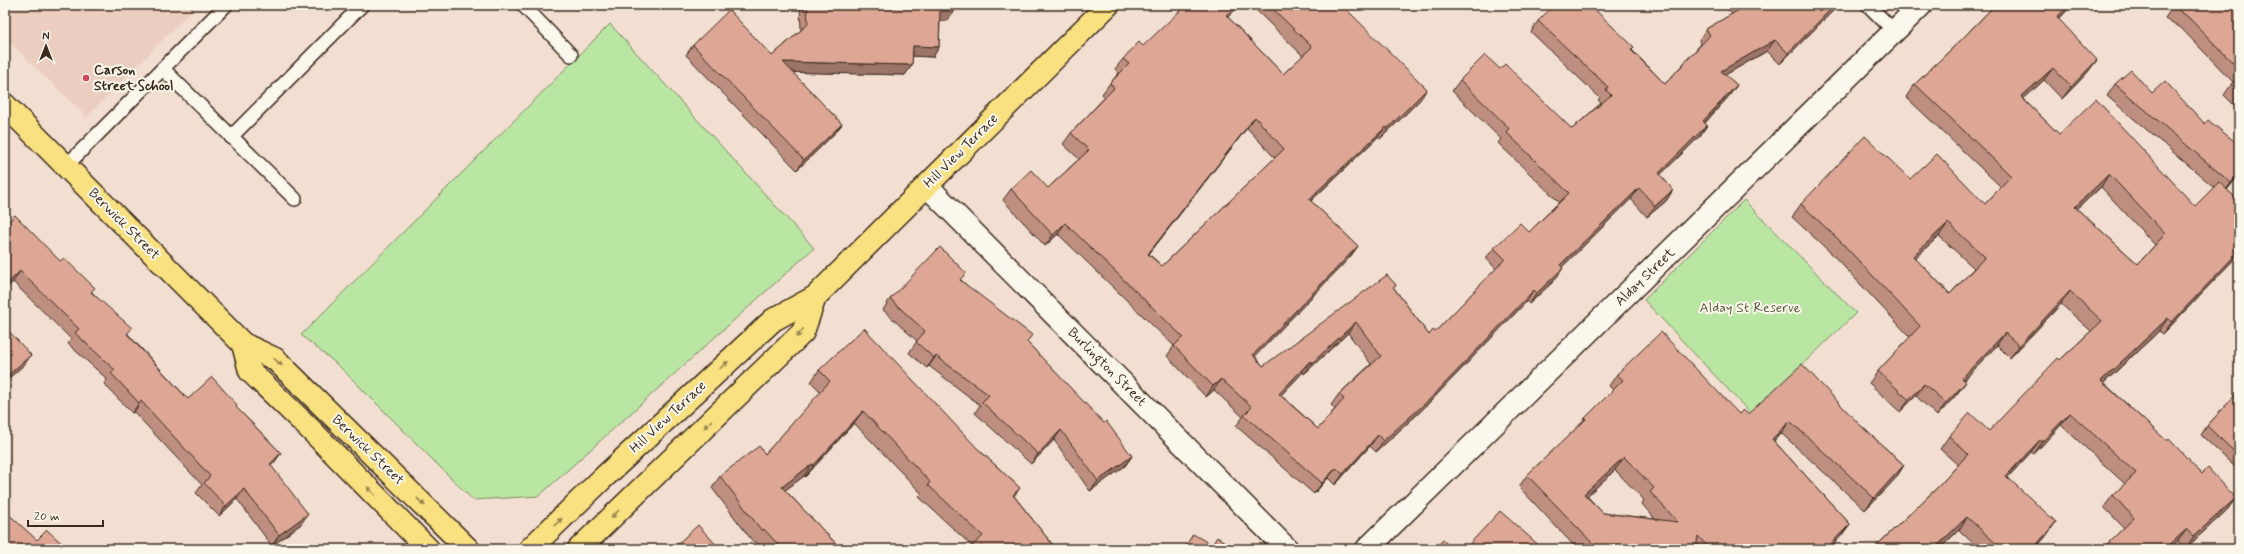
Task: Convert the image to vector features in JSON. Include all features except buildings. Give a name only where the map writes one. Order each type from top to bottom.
[{"type":"main road","name":"Hill View Terrace","points":[[530,549],[607,473],[773,320],[815,297],[1108,5]]},
{"type":"main road","name":"Berwick Street","points":[[5,105],[243,344],[275,359],[468,549]]},
{"type":"main road","name":"Hill View Terrace","points":[[579,549],[803,332],[815,297]]},
{"type":"main road","name":"Berwick Street","points":[[243,344],[250,371],[311,430],[428,549]]},
{"type":"street","name":"Alday Street","points":[[1367,549],[1922,5]]},
{"type":"street","name":"Burlington Street","points":[[927,186],[1287,549]]},
{"type":"lane","points":[[66,166],[226,5]]},
{"type":"lane","points":[[231,137],[362,5]]},
{"type":"lane","points":[[523,5],[571,55]]},
{"type":"lane","points":[[1868,5],[1895,32]]},
{"type":"lane","points":[[163,69],[295,199]]},
{"type":"shaded area","name":"Carson Street School","points":[[5,5],[197,5],[87,117],[5,38]]},
{"type":"green space","points":[[610,24],[814,248],[539,496],[473,500],[339,366],[301,335]]},
{"type":"green space","name":"Alday St Reserve","points":[[1744,200],[1856,313],[1751,414],[1644,300]]},
{"type":"place","name":"Carson Street School","points":[[86,78]]}]
